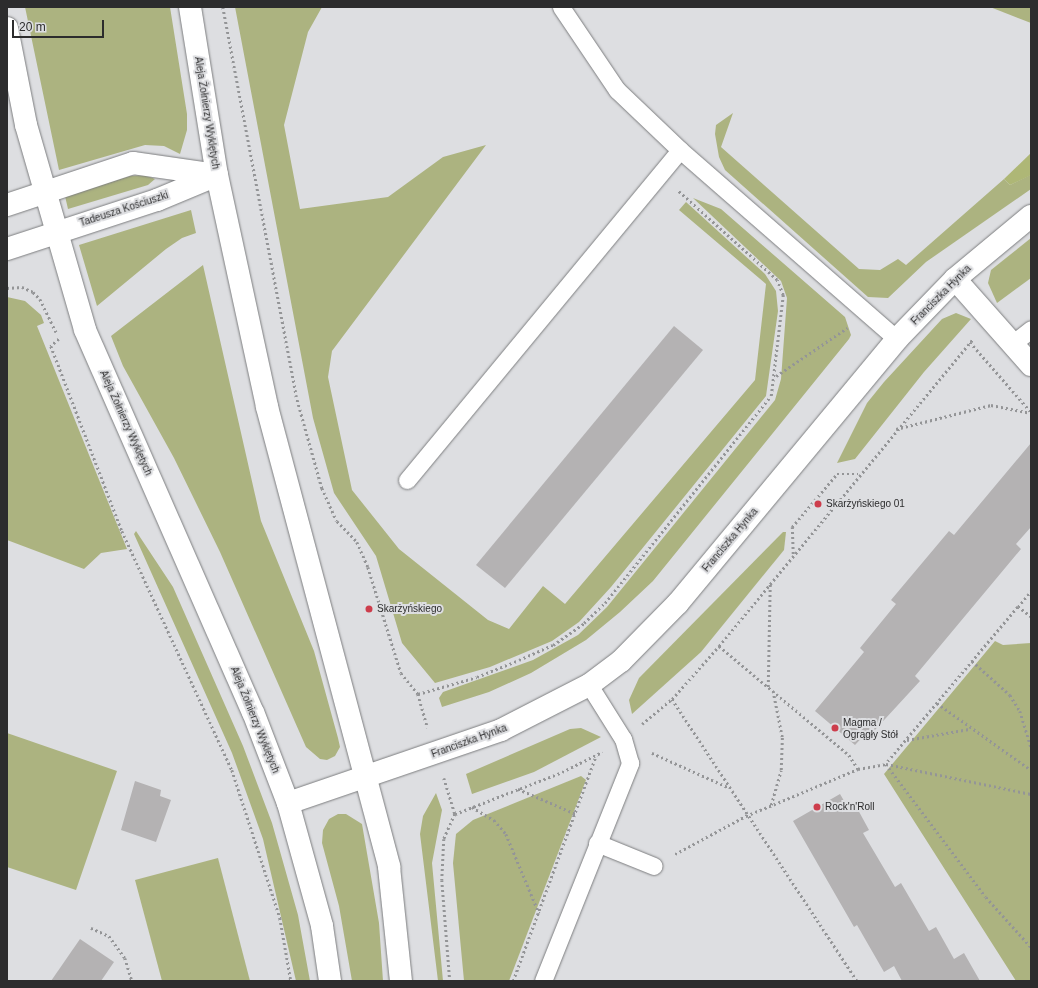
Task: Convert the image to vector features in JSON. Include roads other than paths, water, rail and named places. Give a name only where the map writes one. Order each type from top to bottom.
[{"type":"main road","name":"Aleja Żołnierzy Wyklętych","points":[[190,7],[217,175],[267,407],[339,688],[367,776]]},
{"type":"main road","name":"Aleja Żołnierzy Wyklętych","points":[[7,28],[26,125],[55,232],[85,330],[253,712],[288,803]]},
{"type":"main road","points":[[7,205],[44,190],[133,163],[217,175]]},
{"type":"main road","name":"Tadeusza Kościuszki","points":[[7,249],[156,200],[217,175]]},
{"type":"main road","name":"Franciszka Hynka","points":[[288,803],[500,730],[589,685],[621,661],[678,604],[897,339],[955,279],[1031,216]]},
{"type":"main road","points":[[955,279],[1031,365]]},
{"type":"main road","points":[[367,776],[389,867],[401,981]]},
{"type":"main road","points":[[288,803],[322,926],[330,981]]},
{"type":"lane","points":[[560,7],[580,40],[618,90],[680,150],[897,339]]},
{"type":"lane","points":[[407,480],[680,150]]},
{"type":"lane","points":[[1012,344],[1031,329]]},
{"type":"lane","points":[[543,981],[630,763],[623,739],[589,685]]},
{"type":"lane","points":[[597,843],[654,866]]},
{"type":"place","name":"Skarżyńskiego 01","points":[[818,504]]},
{"type":"place","name":"Skarżyńskiego","points":[[369,609]]},
{"type":"place","name":"Magma / Ogrągły Stół","points":[[835,728]]},
{"type":"place","name":"Rock'n'Roll","points":[[817,807]]}]
